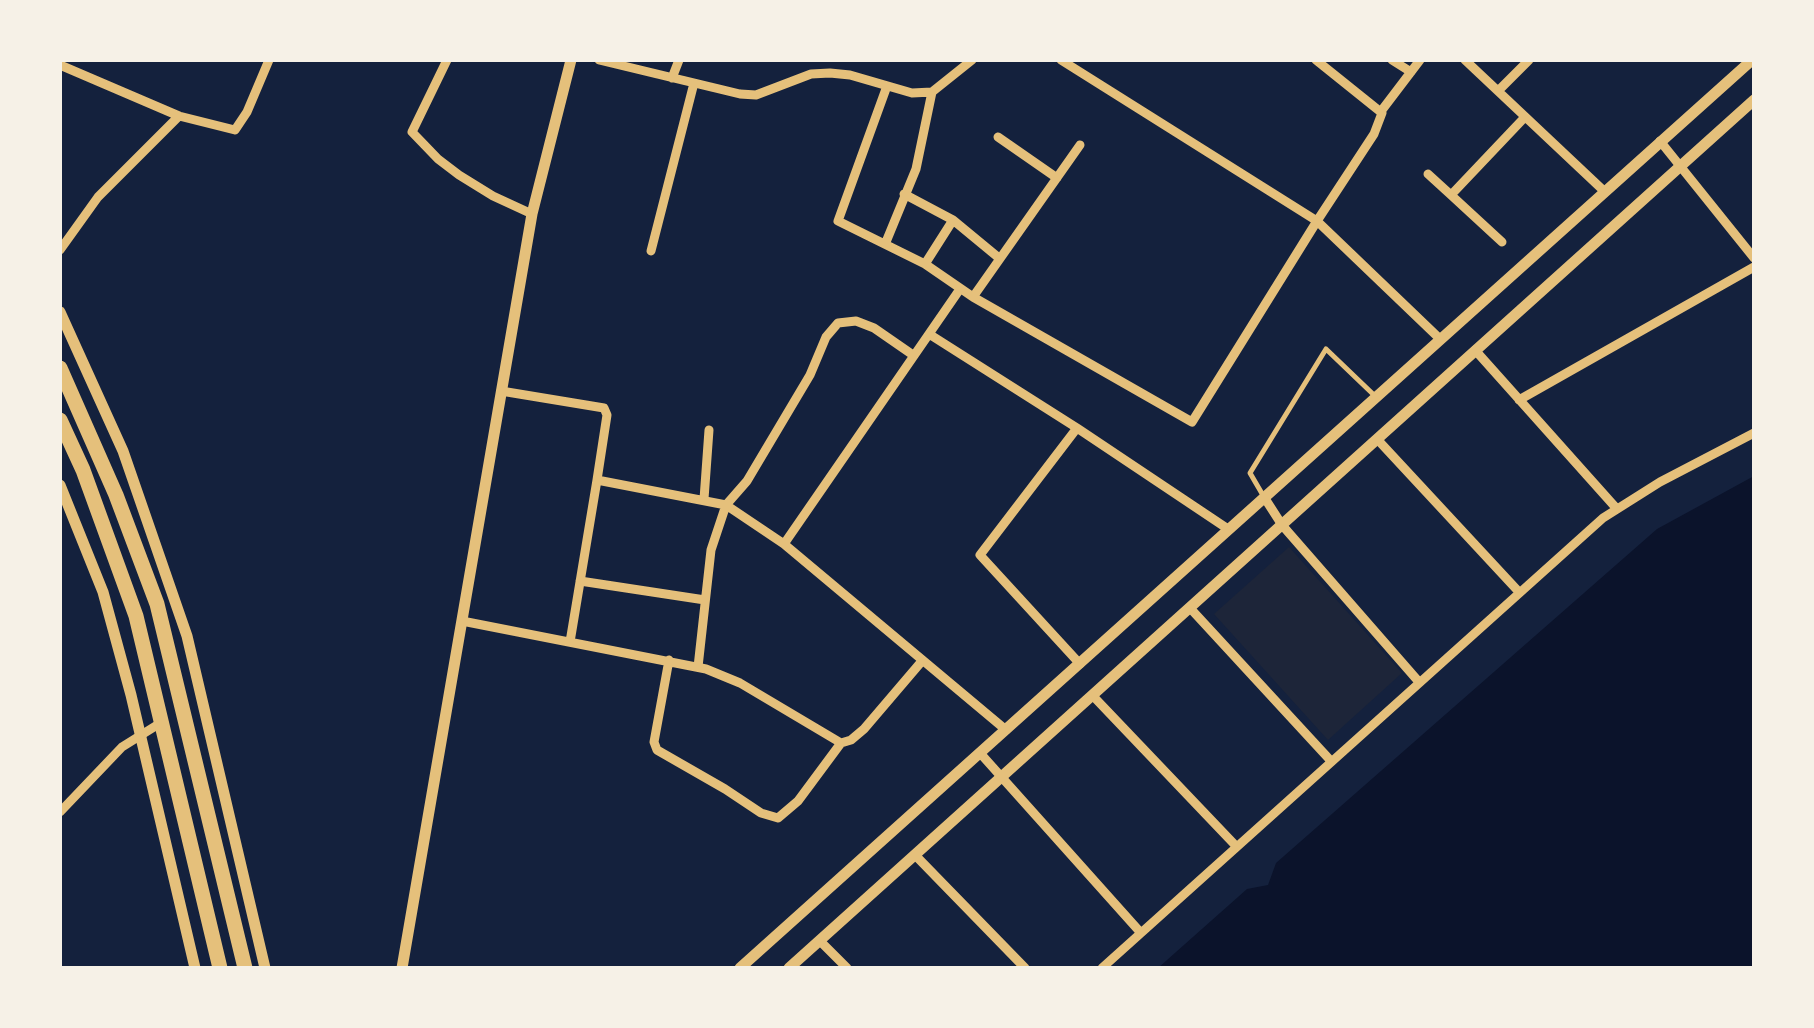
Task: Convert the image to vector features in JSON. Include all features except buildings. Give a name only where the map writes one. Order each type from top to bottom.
[{"type":"highway","points":[[60,368],[116,495],[157,604],[245,968]]},
{"type":"highway","points":[[60,420],[83,470],[136,616],[220,968]]},
{"type":"street","points":[[60,64],[179,116],[236,130],[269,60]]},
{"type":"street","points":[[447,60],[412,132],[459,175],[532,214]]},
{"type":"street","points":[[402,968],[532,214],[572,60]]},
{"type":"street","points":[[599,60],[740,94],[756,94],[811,74],[850,74],[912,94],[932,92],[972,60]]},
{"type":"street","points":[[672,78],[679,60]]},
{"type":"street","points":[[811,74],[812,60]]},
{"type":"street","points":[[1061,60],[1317,221],[1439,338]]},
{"type":"street","points":[[1316,60],[1382,110]]},
{"type":"street","points":[[1392,60],[1411,72]]},
{"type":"street","points":[[887,86],[838,221],[926,264],[973,297],[1192,422],[1374,134],[1382,110],[1420,60]]},
{"type":"street","points":[[1466,60],[1604,191]]},
{"type":"street","points":[[1498,91],[1529,60]]},
{"type":"street","points":[[740,968],[1752,60]]},
{"type":"street","points":[[652,251],[694,83]]},
{"type":"street","points":[[886,242],[916,169],[932,92]]},
{"type":"street","points":[[789,968],[1754,100]]},
{"type":"street","points":[[60,250],[98,197],[179,116]]},
{"type":"street","points":[[1451,196],[1526,117]]},
{"type":"street","points":[[998,138],[1057,178]]},
{"type":"street","points":[[1660,141],[1754,258]]},
{"type":"street","points":[[973,297],[1080,145]]},
{"type":"street","points":[[1428,174],[1502,242]]},
{"type":"street","points":[[904,194],[953,220],[999,258]]},
{"type":"street","points":[[926,264],[953,220]]},
{"type":"street","points":[[1519,400],[1754,267]]},
{"type":"street","points":[[784,544],[960,289]]},
{"type":"street","points":[[60,312],[122,451],[187,636],[265,968]]},
{"type":"street","points":[[698,667],[711,550],[726,504],[748,481],[810,375],[826,337],[838,323],[856,321],[874,328],[914,355]]},
{"type":"street","points":[[929,334],[1228,530]]},
{"type":"street","points":[[1475,350],[1617,509]]},
{"type":"street","points":[[501,391],[604,408],[607,415],[570,642]]},
{"type":"street","points":[[1077,428],[980,555],[1080,664]]},
{"type":"street","points":[[704,498],[709,430]]},
{"type":"street","points":[[1102,968],[1603,518],[1660,482],[1754,433]]},
{"type":"street","points":[[1376,439],[1520,592]]},
{"type":"street","points":[[598,480],[726,504],[784,544],[1006,730]]},
{"type":"street","points":[[60,485],[102,592],[195,968]]},
{"type":"street","points":[[1264,497],[1282,525],[1420,682]]},
{"type":"street","points":[[580,580],[705,600]]},
{"type":"street","points":[[1190,608],[1332,761]]},
{"type":"street","points":[[462,621],[698,667],[740,683],[841,743]]},
{"type":"street","points":[[669,660],[654,742],[657,750],[726,788],[761,813],[778,818],[798,802],[841,743],[852,740],[864,728],[922,661]]},
{"type":"street","points":[[1093,696],[1236,846]]},
{"type":"street","points":[[60,812],[122,747],[162,722]]},
{"type":"street","points":[[980,753],[1140,932]]},
{"type":"street","points":[[916,856],[1025,968]]},
{"type":"street","points":[[820,942],[846,968]]},
{"type":"lane","points":[[1264,497],[1250,473],[1326,349],[1375,396]]},
{"type":"shaded area","points":[[1754,476],[1754,968],[1158,968],[1247,889],[1268,885],[1276,863],[1657,529]]},
{"type":"shaded area","points":[[1289,547],[1402,673],[1328,740],[1214,614]]}]
